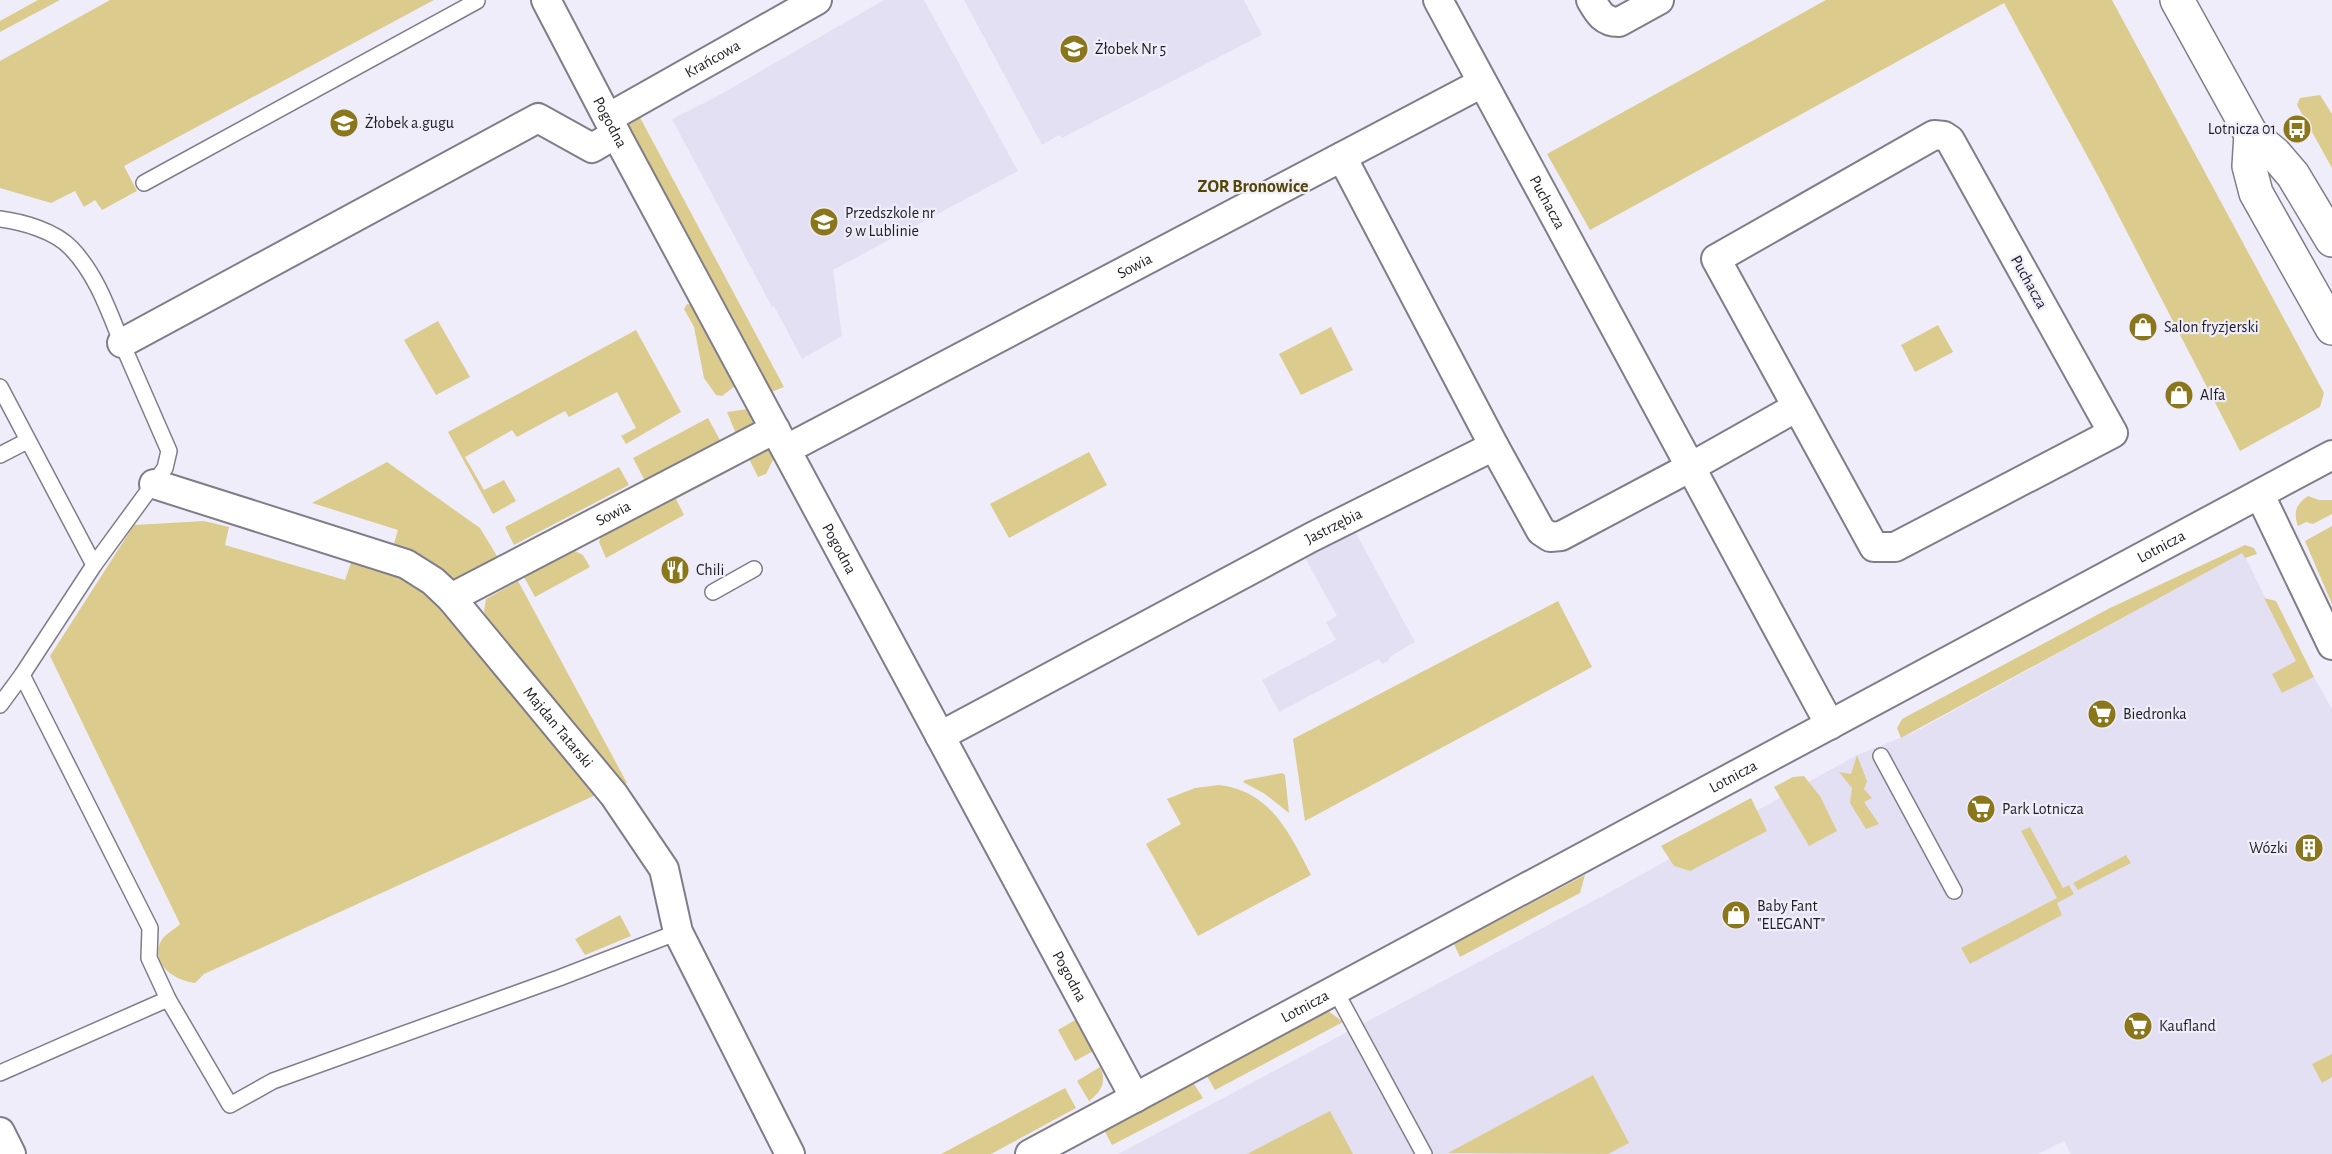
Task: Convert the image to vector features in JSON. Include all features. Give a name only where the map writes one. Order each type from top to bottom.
[{"type":"street","name":"Pogodna","points":[[546,0],[1135,1098]]},
{"type":"street","name":"Krańcowa","points":[[122,343],[538,118],[592,148],[612,126],[817,0]]},
{"type":"street","name":"Puchacza","points":[[1438,0],[1830,725]]},
{"type":"street","points":[[1591,0],[1600,15],[1612,22],[1619,22],[1659,0]]},
{"type":"street","points":[[2177,0],[2251,134],[2276,154],[2293,175],[2332,240]]},
{"type":"street","name":"Sowia","points":[[451,598],[781,439],[1344,161],[1482,83]]},
{"type":"street","points":[[2251,134],[2249,166],[2256,193],[2332,328]]},
{"type":"street","name":"Puchacza","points":[[1934,135],[1944,136],[1950,140],[2113,433],[1895,547],[1874,547],[1797,408],[1716,259],[1934,135]]},
{"type":"street","points":[[1344,161],[1494,446],[1541,531],[1550,537],[1561,536],[1797,408]]},
{"type":"street","name":"Jastrzębia","points":[[940,736],[1312,537],[1494,446]]},
{"type":"street","name":"Lotnicza","points":[[1030,1154],[2332,455]]},
{"type":"street","name":"Majdan Tatarski","points":[[153,484],[406,564],[433,581],[451,598],[614,795],[664,869],[678,932],[790,1154]]},
{"type":"street","points":[[2260,495],[2332,645]]},
{"type":"street","points":[[0,1132],[11,1154]]},
{"type":"lane","points":[[144,183],[477,2],[476,0]]},
{"type":"lane","points":[[0,219],[59,238],[71,248],[98,287],[169,451],[165,468],[94,565],[0,705]]},
{"type":"lane","points":[[0,387],[94,565]]},
{"type":"lane","points":[[0,455],[27,441]]},
{"type":"lane","points":[[713,592],[754,569]]},
{"type":"lane","points":[[22,675],[150,928],[149,958],[168,999],[230,1105],[273,1081],[559,978],[678,932]]},
{"type":"lane","points":[[1881,756],[1954,891]]},
{"type":"lane","points":[[1335,990],[1424,1154]]},
{"type":"lane","points":[[0,1073],[168,999]]},
{"type":"shaded area","points":[[38,0],[60,0],[0,32],[0,21]]},
{"type":"shaded area","points":[[110,0],[434,0],[124,166],[137,191],[102,210],[95,200],[84,207],[75,191],[51,203],[0,188],[0,61]]},
{"type":"shaded area","name":"Przedszkole nr 9 w Lublinie","points":[[884,0],[924,0],[1018,171],[833,270],[842,336],[802,359],[672,119],[714,98]]},
{"type":"shaded area","points":[[964,0],[1244,0],[1262,35],[1062,138],[1059,135],[1042,145]]},
{"type":"shaded area","points":[[1826,0],[2112,0],[2324,393],[2320,407],[2240,451],[2097,174],[2004,3],[1590,230],[1547,154]]},
{"type":"shaded area","points":[[2320,95],[2332,114],[2332,168],[2297,105],[2300,98]]},
{"type":"shaded area","points":[[636,110],[784,387],[766,394],[622,132]]},
{"type":"shaded area","points":[[687,304],[693,305],[721,354],[735,386],[722,396],[716,395],[704,378],[694,327],[684,309]]},
{"type":"shaded area","points":[[438,321],[470,377],[436,395],[404,340]]},
{"type":"shaded area","points":[[1938,325],[1953,352],[1915,372],[1901,345]]},
{"type":"shaded area","points":[[1331,327],[1353,370],[1301,395],[1279,354]]},
{"type":"shaded area","points":[[636,330],[681,412],[626,444],[621,436],[636,428],[617,392],[569,417],[565,411],[517,437],[512,430],[465,457],[484,490],[504,480],[516,501],[493,514],[448,432]]},
{"type":"shaded area","points":[[748,409],[755,424],[737,436],[727,412]]},
{"type":"shaded area","points":[[708,418],[721,442],[646,483],[633,458]]},
{"type":"shaded area","points":[[769,447],[773,460],[766,474],[758,477],[747,455]]},
{"type":"shaded area","points":[[1089,452],[1107,485],[1009,538],[990,504]]},
{"type":"shaded area","points":[[387,462],[480,528],[500,561],[457,586],[393,547],[398,530],[312,503]]},
{"type":"shaded area","points":[[736,465],[737,467],[676,499],[684,515],[606,558],[599,542],[601,537]]},
{"type":"shaded area","points":[[619,467],[629,485],[514,545],[505,527]]},
{"type":"shaded area","points":[[2308,496],[2319,500],[2332,500],[2332,514],[2313,524],[2306,522],[2298,526],[2297,509]]},
{"type":"shaded area","points":[[204,521],[229,527],[225,545],[345,580],[352,560],[406,579],[443,609],[598,794],[204,974],[195,983],[174,976],[162,965],[158,951],[164,938],[180,924],[50,656],[134,525]]},
{"type":"shaded area","points":[[1351,524],[1415,642],[1391,656],[1388,661],[1382,664],[1379,659],[1279,712],[1262,680],[1336,640],[1326,622],[1337,616],[1300,549]]},
{"type":"shaded area","points":[[2332,526],[2332,604],[2305,541]]},
{"type":"shaded area","points":[[2245,545],[2254,548],[2257,554],[2245,558],[2242,553],[1901,738],[1897,728],[1902,719],[2110,608]]},
{"type":"shaded area","points":[[575,551],[583,555],[590,567],[535,597],[524,577]]},
{"type":"shaded area","points":[[2243,552],[2296,661],[2282,693],[2314,677],[2332,709],[2332,1154],[2071,1154],[2064,1141],[2038,1154],[1118,1154],[1610,892],[1857,755],[1913,733]]},
{"type":"shaded area","points":[[518,581],[627,783],[623,785],[486,616],[484,611],[486,599]]},
{"type":"shaded area","points":[[2264,598],[2276,601],[2314,677],[2282,693],[2272,674],[2296,661]]},
{"type":"shaded area","points":[[1558,601],[1592,667],[1305,821],[1293,739]]},
{"type":"shaded area","points":[[1857,755],[1867,781],[1864,789],[1872,798],[1864,802],[1879,824],[1866,829],[1850,803],[1852,788],[1839,772],[1851,774]]},
{"type":"shaded area","points":[[1282,773],[1285,775],[1289,813],[1265,794],[1243,782]]},
{"type":"shaded area","points":[[1804,776],[1820,796],[1837,831],[1809,846],[1774,787],[1793,777]]},
{"type":"shaded area","points":[[1219,785],[1237,789],[1265,805],[1286,830],[1311,875],[1198,936],[1146,844],[1181,824],[1167,799],[1195,788]]},
{"type":"shaded area","points":[[1751,798],[1767,831],[1690,871],[1674,866],[1661,846]]},
{"type":"shaded area","points":[[2030,827],[2063,888],[2069,885],[2074,894],[2057,903],[2062,915],[1970,964],[1961,948],[2057,898],[2021,831]]},
{"type":"shaded area","points":[[2126,855],[2131,863],[2078,890],[2073,883]]},
{"type":"shaded area","points":[[1585,875],[1580,893],[1460,957],[1454,944]]},
{"type":"shaded area","points":[[620,915],[631,936],[585,955],[575,939]]},
{"type":"shaded area","points":[[1327,1010],[1343,1022],[1215,1090],[1207,1076]]},
{"type":"shaded area","points":[[1077,1019],[1095,1050],[1075,1061],[1058,1030]]},
{"type":"shaded area","points":[[2332,1054],[2332,1077],[2322,1083],[2312,1064]]},
{"type":"shaded area","points":[[1100,1067],[1103,1077],[1102,1086],[1089,1101],[1077,1081]]},
{"type":"shaded area","points":[[1593,1075],[1629,1143],[1608,1154],[1448,1153]]},
{"type":"shaded area","points":[[1192,1081],[1203,1098],[1112,1145],[1104,1130]]},
{"type":"shaded area","points":[[1065,1088],[1076,1108],[991,1154],[941,1154]]},
{"type":"shaded area","points":[[1330,1111],[1353,1154],[1247,1154]]},
{"type":"place","name":"Żłobek Nr 5","points":[[1074,49]]},
{"type":"place","name":"Żłobek a.gugu","points":[[344,123]]},
{"type":"place","name":"Lotnicza 01","points":[[2297,129]]},
{"type":"place","name":"Przedszkole nr 9 w Lublinie","points":[[824,222]]},
{"type":"place","name":"Salon fryzjerski","points":[[2143,327]]},
{"type":"place","name":"Alfa","points":[[2179,395]]},
{"type":"place","name":"Chili","points":[[675,570]]},
{"type":"place","name":"Biedronka","points":[[2102,714]]},
{"type":"place","name":"Park Lotnicza","points":[[1981,809]]},
{"type":"place","name":"Wózki","points":[[2309,848]]},
{"type":"place","name":"Baby Fant \"ELEGANT\"","points":[[1736,915]]},
{"type":"place","name":"Kaufland","points":[[2138,1026]]},
{"type":"district","name":"ZOR Bronowice","points":[[1253,187]]}]
